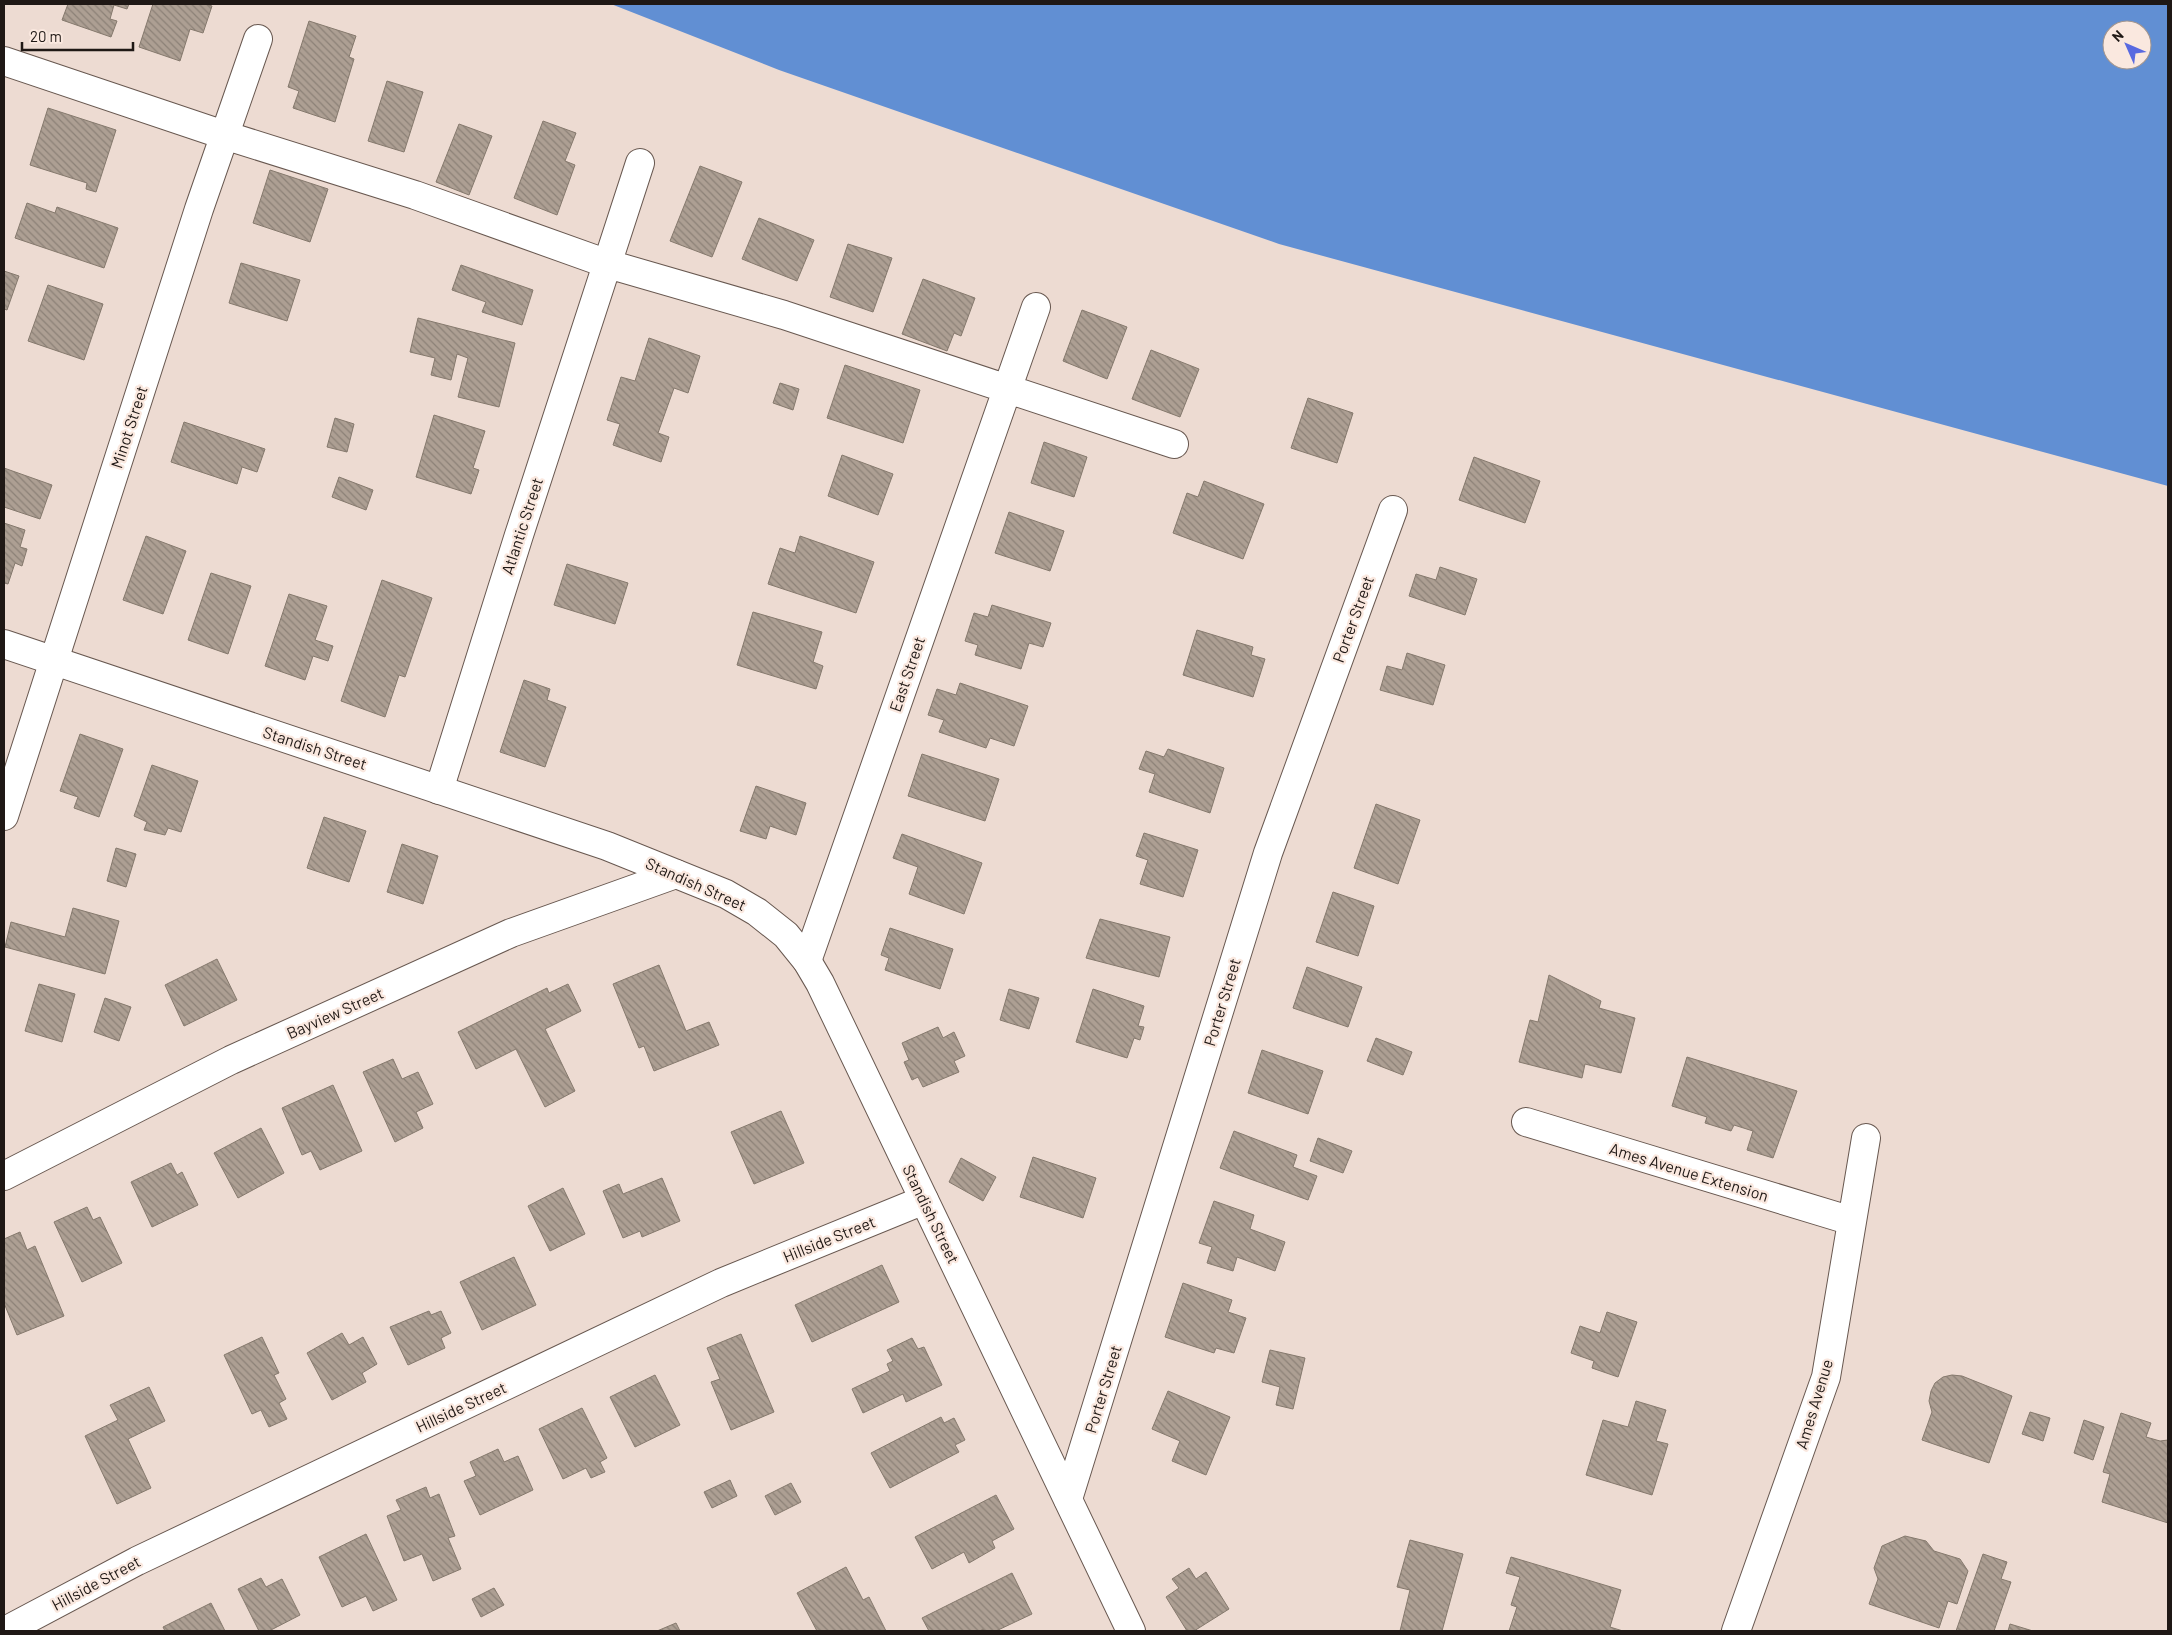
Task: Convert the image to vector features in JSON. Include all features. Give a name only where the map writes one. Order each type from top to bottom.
[{"type":"street","name":"Minot Street","points":[[4,816],[224,135],[258,39]]},
{"type":"street","points":[[4,61],[224,135],[415,195],[608,264],[784,315],[1174,444]]},
{"type":"street","name":"Atlantic Street","points":[[439,790],[522,526],[640,163]]},
{"type":"street","name":"East Street","points":[[807,961],[1036,308]]},
{"type":"street","name":"Porter Street","points":[[1068,1499],[1268,853],[1393,510]]},
{"type":"street","name":"Standish Street","points":[[4,644],[607,846],[726,894],[757,912],[786,935],[807,961],[824,992],[1132,1631]]},
{"type":"street","name":"Bayview Street","points":[[4,1176],[231,1060],[511,933],[676,874]]},
{"type":"street","name":"Ames Avenue Extension","points":[[1526,1122],[1852,1222]]},
{"type":"street","name":"Ames Avenue","points":[[1736,1631],[1826,1376],[1866,1138]]},
{"type":"street","name":"Hillside Street","points":[[5,1631],[137,1561],[712,1288],[924,1200]]},
{"type":"water","points":[[611,4],[2168,4],[2168,486],[1279,244],[779,70]]},
{"type":"building","points":[[68,4],[129,4],[127,9],[114,5],[110,19],[117,21],[111,37],[62,20]]},
{"type":"building","points":[[153,4],[205,4],[212,6],[203,33],[190,29],[180,61],[139,47]]},
{"type":"building","points":[[309,21],[356,36],[349,57],[354,59],[335,122],[293,108],[299,91],[288,87]]},
{"type":"building","points":[[387,81],[423,92],[404,152],[368,141]]},
{"type":"building","points":[[48,108],[116,130],[96,192],[86,189],[87,183],[30,165]]},
{"type":"building","points":[[543,121],[576,133],[565,161],[575,165],[557,215],[514,198]]},
{"type":"building","points":[[459,124],[492,136],[469,195],[436,182]]},
{"type":"building","points":[[700,166],[742,182],[712,257],[670,241]]},
{"type":"building","points":[[270,170],[328,189],[310,242],[253,223]]},
{"type":"building","points":[[27,203],[55,213],[57,207],[118,228],[104,268],[15,238]]},
{"type":"building","points":[[759,218],[814,240],[797,281],[742,259]]},
{"type":"building","points":[[848,244],[892,258],[873,312],[830,297]]},
{"type":"building","points":[[241,263],[300,280],[287,321],[229,303]]},
{"type":"building","points":[[461,265],[533,290],[522,325],[482,312],[486,302],[452,290]]},
{"type":"building","points":[[4,271],[19,276],[7,310],[4,309]]},
{"type":"building","points":[[923,279],[975,298],[961,336],[954,333],[947,351],[902,334]]},
{"type":"building","points":[[48,285],[103,304],[84,360],[28,341]]},
{"type":"building","points":[[1082,310],[1127,327],[1107,379],[1063,361]]},
{"type":"building","points":[[418,318],[515,343],[499,407],[458,397],[468,358],[457,354],[451,380],[431,375],[435,358],[410,352]]},
{"type":"building","points":[[649,338],[700,356],[688,393],[674,388],[658,433],[669,437],[661,462],[613,445],[620,424],[607,420],[621,377],[635,381]]},
{"type":"building","points":[[1151,350],[1199,369],[1180,417],[1132,399]]},
{"type":"building","points":[[845,365],[920,390],[903,443],[827,418]]},
{"type":"building","points":[[780,383],[799,389],[793,410],[773,403]]},
{"type":"building","points":[[1308,398],[1353,413],[1337,463],[1291,448]]},
{"type":"building","points":[[434,415],[485,431],[473,468],[479,470],[471,494],[416,477]]},
{"type":"building","points":[[335,418],[354,424],[347,452],[327,447]]},
{"type":"building","points":[[184,422],[265,449],[257,472],[242,467],[237,484],[171,462]]},
{"type":"building","points":[[1044,442],[1087,457],[1074,497],[1031,483]]},
{"type":"building","points":[[842,455],[893,474],[878,515],[828,496]]},
{"type":"building","points":[[1474,457],[1540,481],[1525,523],[1459,500]]},
{"type":"building","points":[[4,468],[52,485],[40,519],[4,507]]},
{"type":"building","points":[[339,477],[373,490],[366,510],[332,497]]},
{"type":"building","points":[[1204,481],[1264,504],[1243,559],[1173,533],[1187,493],[1198,497]]},
{"type":"building","points":[[1009,512],[1064,531],[1050,571],[995,553]]},
{"type":"building","points":[[4,523],[25,530],[20,547],[27,549],[22,566],[15,563],[8,584],[4,583]]},
{"type":"building","points":[[146,536],[186,551],[163,614],[123,600]]},
{"type":"building","points":[[800,536],[874,562],[856,613],[768,584],[780,548],[795,553]]},
{"type":"building","points":[[567,564],[628,583],[615,624],[554,605]]},
{"type":"building","points":[[1440,567],[1477,579],[1465,615],[1409,596],[1416,574],[1436,580]]},
{"type":"building","points":[[211,573],[251,586],[228,654],[188,640]]},
{"type":"building","points":[[382,580],[432,598],[405,677],[399,675],[385,717],[341,701]]},
{"type":"building","points":[[289,594],[327,606],[315,640],[333,646],[328,661],[313,656],[305,680],[265,666]]},
{"type":"building","points":[[992,605],[1051,623],[1043,647],[1029,643],[1021,669],[975,655],[978,645],[965,641],[974,613],[988,617]]},
{"type":"building","points":[[753,612],[822,632],[813,662],[823,666],[816,689],[737,665]]},
{"type":"building","points":[[1197,630],[1253,647],[1251,655],[1265,659],[1253,697],[1183,675]]},
{"type":"building","points":[[1407,653],[1445,665],[1433,705],[1380,690],[1387,666],[1402,670]]},
{"type":"building","points":[[524,680],[550,689],[547,700],[566,707],[545,767],[500,752]]},
{"type":"building","points":[[960,683],[1028,706],[1014,746],[990,738],[986,748],[939,732],[944,720],[928,715],[937,689],[956,695]]},
{"type":"building","points":[[80,734],[123,749],[99,817],[74,808],[78,797],[60,791]]},
{"type":"building","points":[[1168,749],[1224,768],[1210,813],[1149,792],[1155,774],[1139,769],[1146,751],[1164,757]]},
{"type":"building","points":[[922,754],[999,779],[985,821],[908,796]]},
{"type":"building","points":[[152,765],[198,781],[181,832],[168,828],[165,835],[144,830],[147,822],[134,816]]},
{"type":"building","points":[[756,786],[806,803],[796,835],[770,826],[766,839],[740,831]]},
{"type":"building","points":[[1376,804],[1420,820],[1398,884],[1354,868]]},
{"type":"building","points":[[324,817],[366,831],[349,882],[307,868]]},
{"type":"building","points":[[1144,833],[1198,850],[1183,897],[1140,884],[1148,860],[1136,856]]},
{"type":"building","points":[[902,834],[982,863],[964,914],[909,894],[918,867],[893,858]]},
{"type":"building","points":[[402,844],[438,856],[423,904],[387,892]]},
{"type":"building","points":[[116,848],[136,854],[126,887],[107,881]]},
{"type":"building","points":[[1333,892],[1374,906],[1358,956],[1316,942]]},
{"type":"building","points":[[73,908],[119,921],[105,974],[5,947],[11,922],[65,937]]},
{"type":"building","points":[[1100,919],[1170,937],[1159,977],[1086,958]]},
{"type":"building","points":[[890,928],[953,949],[940,989],[885,970],[889,958],[881,955]]},
{"type":"building","points":[[217,959],[237,1000],[184,1026],[165,985]]},
{"type":"building","points":[[659,965],[686,1031],[709,1022],[719,1045],[654,1071],[644,1046],[639,1048],[613,984]]},
{"type":"building","points":[[1307,967],[1362,987],[1348,1027],[1293,1008]]},
{"type":"building","points":[[1549,975],[1601,1001],[1599,1008],[1635,1018],[1621,1073],[1585,1064],[1582,1078],[1519,1062],[1530,1020],[1538,1022]]},
{"type":"building","points":[[39,984],[75,994],[62,1042],[25,1031]]},
{"type":"building","points":[[568,984],[581,1011],[545,1029],[575,1091],[545,1107],[516,1049],[476,1069],[458,1032],[547,988],[549,993]]},
{"type":"building","points":[[1009,989],[1039,998],[1029,1029],[1000,1020]]},
{"type":"building","points":[[1093,989],[1144,1006],[1138,1026],[1144,1027],[1140,1040],[1134,1038],[1127,1058],[1076,1042]]},
{"type":"building","points":[[105,998],[131,1007],[119,1041],[94,1032]]},
{"type":"building","points":[[938,1027],[943,1038],[954,1032],[965,1056],[954,1061],[959,1072],[923,1087],[918,1077],[912,1080],[904,1062],[909,1060],[902,1043]]},
{"type":"building","points":[[1376,1038],[1412,1052],[1403,1075],[1367,1061]]},
{"type":"building","points":[[1262,1050],[1323,1071],[1308,1114],[1248,1093]]},
{"type":"building","points":[[1687,1057],[1797,1091],[1773,1158],[1747,1150],[1753,1131],[1734,1125],[1731,1131],[1705,1123],[1707,1117],[1672,1106]]},
{"type":"building","points":[[393,1059],[402,1079],[418,1072],[433,1104],[416,1112],[423,1128],[395,1142],[363,1072]]},
{"type":"building","points":[[333,1085],[362,1151],[320,1170],[311,1151],[302,1155],[282,1108]]},
{"type":"building","points":[[781,1111],[804,1163],[754,1184],[731,1132]]},
{"type":"building","points":[[261,1128],[284,1173],[238,1198],[214,1153]]},
{"type":"building","points":[[1234,1131],[1297,1155],[1293,1167],[1317,1176],[1308,1200],[1220,1168]]},
{"type":"building","points":[[1318,1138],[1352,1151],[1343,1173],[1310,1161]]},
{"type":"building","points":[[1033,1157],[1096,1178],[1083,1218],[1020,1197]]},
{"type":"building","points":[[961,1158],[996,1177],[983,1201],[949,1182]]},
{"type":"building","points":[[171,1163],[177,1175],[182,1172],[198,1205],[152,1227],[131,1182]]},
{"type":"building","points":[[662,1178],[680,1221],[642,1237],[640,1231],[623,1238],[603,1191],[619,1184],[623,1194]]},
{"type":"building","points":[[563,1188],[585,1234],[550,1251],[528,1206]]},
{"type":"building","points":[[1214,1201],[1254,1215],[1250,1229],[1285,1242],[1275,1271],[1237,1257],[1233,1271],[1207,1263],[1212,1247],[1199,1243]]},
{"type":"building","points":[[87,1207],[93,1220],[100,1217],[122,1263],[82,1282],[54,1222]]},
{"type":"building","points":[[20,1232],[27,1250],[35,1246],[64,1316],[17,1335],[4,1303],[4,1239]]},
{"type":"building","points":[[514,1257],[536,1305],[482,1330],[460,1282]]},
{"type":"building","points":[[882,1265],[899,1302],[812,1342],[795,1305]]},
{"type":"building","points":[[1183,1283],[1232,1300],[1228,1312],[1246,1318],[1234,1353],[1216,1348],[1214,1353],[1165,1337]]},
{"type":"building","points":[[429,1311],[431,1315],[441,1311],[451,1333],[441,1338],[445,1348],[408,1365],[390,1327]]},
{"type":"building","points":[[1607,1312],[1637,1322],[1618,1377],[1592,1368],[1594,1361],[1571,1353],[1580,1326],[1600,1333]]},
{"type":"building","points":[[342,1333],[349,1345],[363,1337],[377,1364],[362,1373],[366,1382],[332,1400],[307,1353]]},
{"type":"building","points":[[741,1334],[774,1412],[731,1430],[711,1382],[720,1379],[707,1348]]},
{"type":"building","points":[[262,1337],[279,1373],[274,1375],[286,1399],[279,1403],[287,1419],[269,1427],[261,1410],[252,1414],[224,1355]]},
{"type":"building","points":[[912,1338],[918,1349],[924,1347],[942,1385],[906,1402],[903,1394],[863,1413],[852,1389],[890,1371],[887,1364],[893,1361],[887,1350]]},
{"type":"building","points":[[1270,1350],[1305,1358],[1293,1409],[1276,1405],[1280,1387],[1262,1382]]},
{"type":"building","points":[[655,1375],[680,1425],[635,1447],[610,1397]]},
{"type":"building","points":[[1952,1375],[1962,1376],[2012,1396],[1989,1463],[1922,1440],[1932,1412],[1929,1401],[1931,1391],[1935,1383],[1943,1377]]},
{"type":"building","points":[[149,1387],[165,1421],[128,1439],[151,1488],[117,1504],[85,1436],[118,1420],[110,1405]]},
{"type":"building","points":[[1168,1391],[1230,1417],[1206,1475],[1172,1461],[1180,1441],[1152,1429]]},
{"type":"building","points":[[1636,1401],[1666,1410],[1656,1441],[1668,1444],[1652,1495],[1586,1475],[1603,1420],[1628,1427]]},
{"type":"building","points":[[582,1408],[607,1458],[600,1462],[605,1472],[591,1478],[586,1468],[563,1479],[539,1429]]},
{"type":"building","points":[[2030,1412],[2050,1418],[2043,1441],[2022,1434]]},
{"type":"building","points":[[2121,1413],[2151,1423],[2146,1437],[2160,1441],[2168,1440],[2168,1523],[2102,1502],[2110,1474],[2103,1472]]},
{"type":"building","points":[[941,1417],[944,1423],[954,1418],[965,1440],[955,1445],[959,1452],[890,1488],[871,1453]]},
{"type":"building","points":[[2084,1420],[2104,1427],[2093,1460],[2074,1453]]},
{"type":"building","points":[[498,1449],[504,1462],[518,1456],[533,1490],[480,1515],[464,1481],[476,1476],[470,1462]]},
{"type":"building","points":[[730,1480],[737,1496],[712,1508],[704,1492]]},
{"type":"building","points":[[791,1483],[801,1502],[775,1515],[765,1496]]},
{"type":"building","points":[[426,1487],[430,1498],[439,1494],[455,1536],[448,1538],[461,1569],[433,1581],[422,1554],[404,1561],[387,1516],[401,1510],[396,1500]]},
{"type":"building","points":[[996,1495],[1014,1529],[992,1541],[995,1548],[969,1563],[964,1552],[932,1569],[915,1537]]},
{"type":"building","points":[[366,1534],[397,1600],[373,1611],[366,1596],[342,1607],[319,1557]]},
{"type":"building","points":[[1905,1536],[1926,1541],[1934,1551],[1960,1559],[1968,1571],[1957,1604],[1948,1601],[1939,1628],[1869,1604],[1878,1579],[1874,1568],[1882,1546]]},
{"type":"building","points":[[1410,1540],[1463,1554],[1442,1631],[1400,1631],[1410,1590],[1397,1587]]},
{"type":"building","points":[[1983,1554],[2007,1562],[2001,1579],[2011,1582],[1994,1631],[1956,1631]]},
{"type":"building","points":[[1511,1557],[1621,1590],[1610,1627],[1623,1631],[1509,1631],[1517,1607],[1511,1605],[1520,1577],[1506,1573]]},
{"type":"building","points":[[846,1567],[863,1600],[869,1597],[886,1631],[817,1631],[797,1593]]},
{"type":"building","points":[[1189,1568],[1196,1579],[1206,1572],[1229,1609],[1194,1631],[1187,1631],[1166,1597],[1179,1588],[1172,1579]]},
{"type":"building","points":[[1012,1573],[1032,1614],[996,1631],[984,1631],[983,1629],[980,1631],[929,1631],[922,1618]]},
{"type":"building","points":[[261,1578],[266,1587],[282,1579],[300,1615],[269,1631],[259,1631],[238,1589]]},
{"type":"building","points":[[494,1588],[504,1605],[481,1617],[472,1599]]},
{"type":"building","points":[[211,1603],[225,1631],[165,1631],[163,1627]]},
{"type":"building","points":[[676,1623],[680,1631],[657,1631]]},
{"type":"building","points":[[2010,1624],[2033,1631],[2008,1631]]}]
